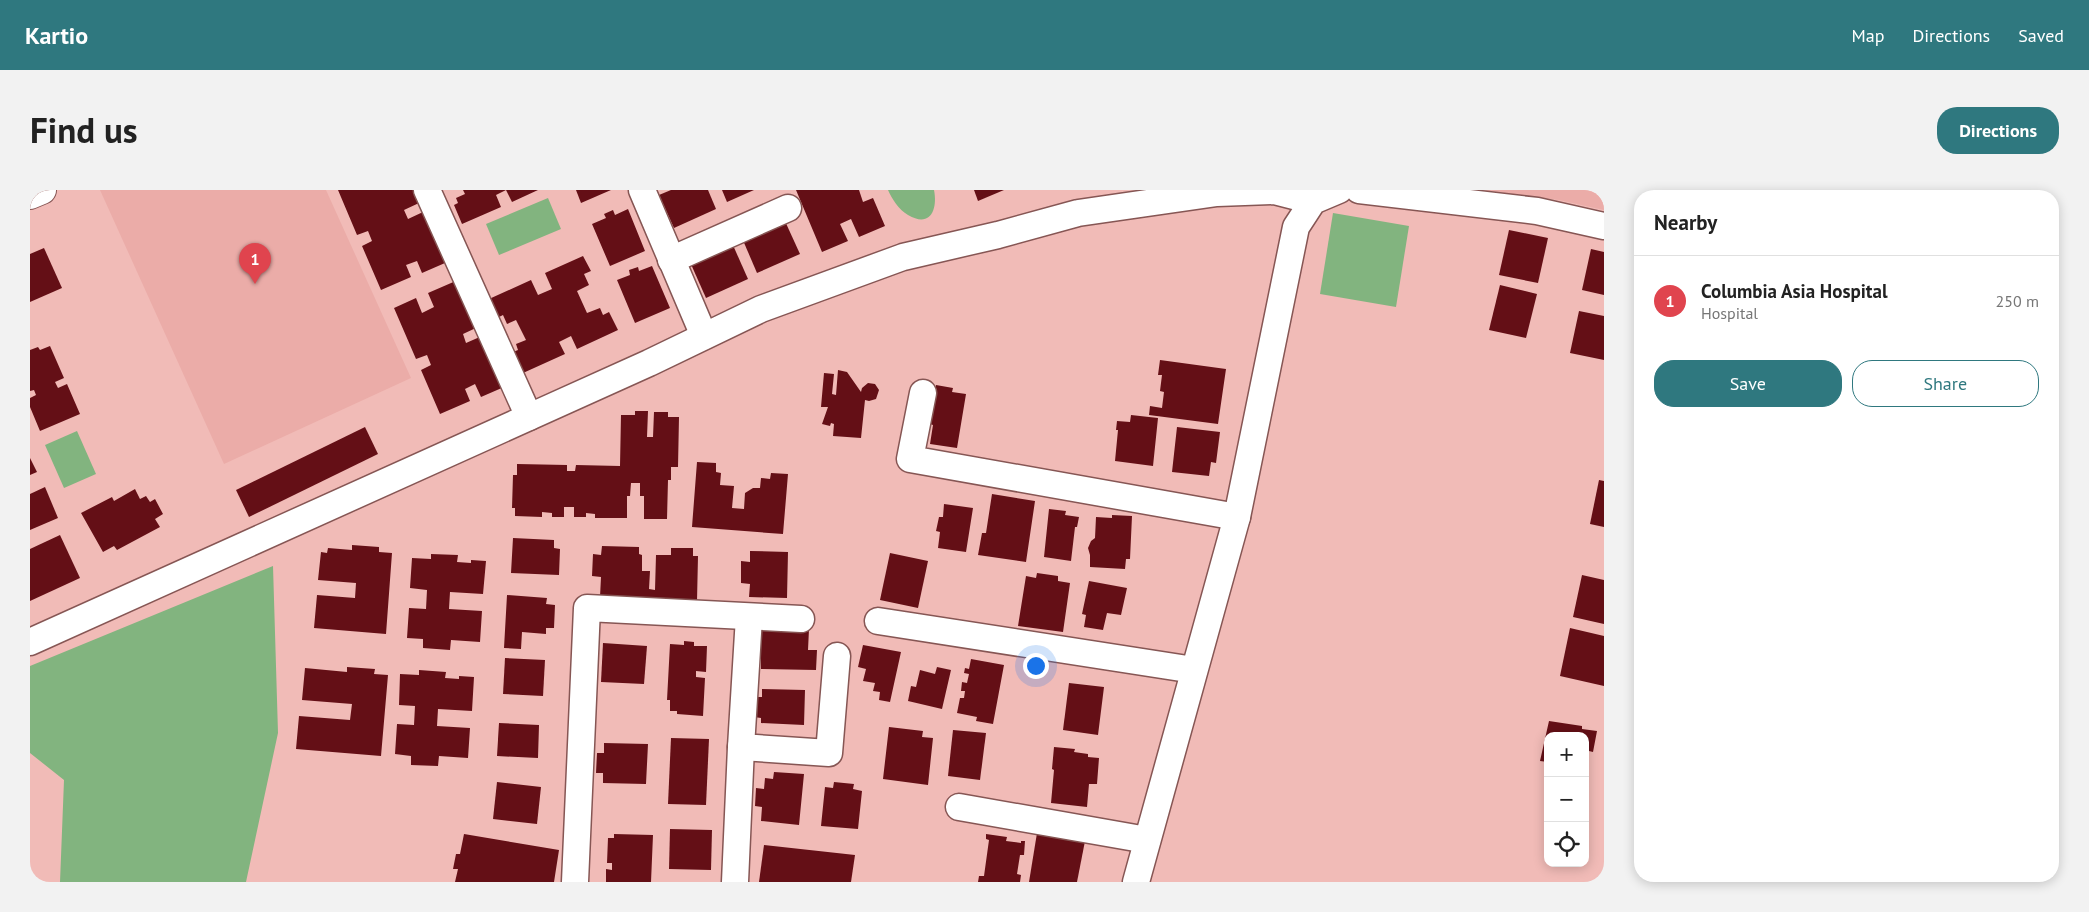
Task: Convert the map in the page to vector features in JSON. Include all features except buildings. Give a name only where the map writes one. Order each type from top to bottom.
[{"type":"main road","points":[[30,195],[42,190]]},
{"type":"street","points":[[427,190],[529,417]]},
{"type":"street","points":[[642,190],[704,336]]},
{"type":"street","points":[[30,642],[529,417],[761,309],[903,257],[998,235],[1078,213],[1217,192],[1274,191],[1310,195],[1339,190]]},
{"type":"street","points":[[1359,190],[1537,211],[1604,226]]},
{"type":"street","points":[[1136,882],[1238,517],[1296,227],[1310,195]]},
{"type":"street","points":[[672,260],[788,208]]},
{"type":"street","points":[[923,393],[910,459],[1238,517]]},
{"type":"street","points":[[575,882],[587,608],[801,619]]},
{"type":"street","points":[[735,882],[749,617]]},
{"type":"street","points":[[878,621],[1194,670]]},
{"type":"street","points":[[741,747],[829,753],[837,656]]},
{"type":"street","points":[[959,807],[1147,840]]},
{"type":"shaded area","points":[[100,190],[326,190],[411,378],[224,464]]},
{"type":"shaded area","points":[[1481,190],[1604,190],[1604,210],[1559,200]]},
{"type":"green space","points":[[888,190],[934,190],[935,204],[931,215],[922,219],[908,215],[894,201]]},
{"type":"green space","points":[[548,198],[561,229],[499,255],[486,224]]},
{"type":"green space","points":[[1333,213],[1409,226],[1396,307],[1320,294]]},
{"type":"green space","points":[[77,431],[96,474],[64,488],[45,445]]},
{"type":"green space","points":[[273,566],[278,733],[246,882],[60,882],[64,780],[30,753],[30,666]]},
{"type":"place","name":"Columbia Asia Hospital","points":[[255,284]]}]
